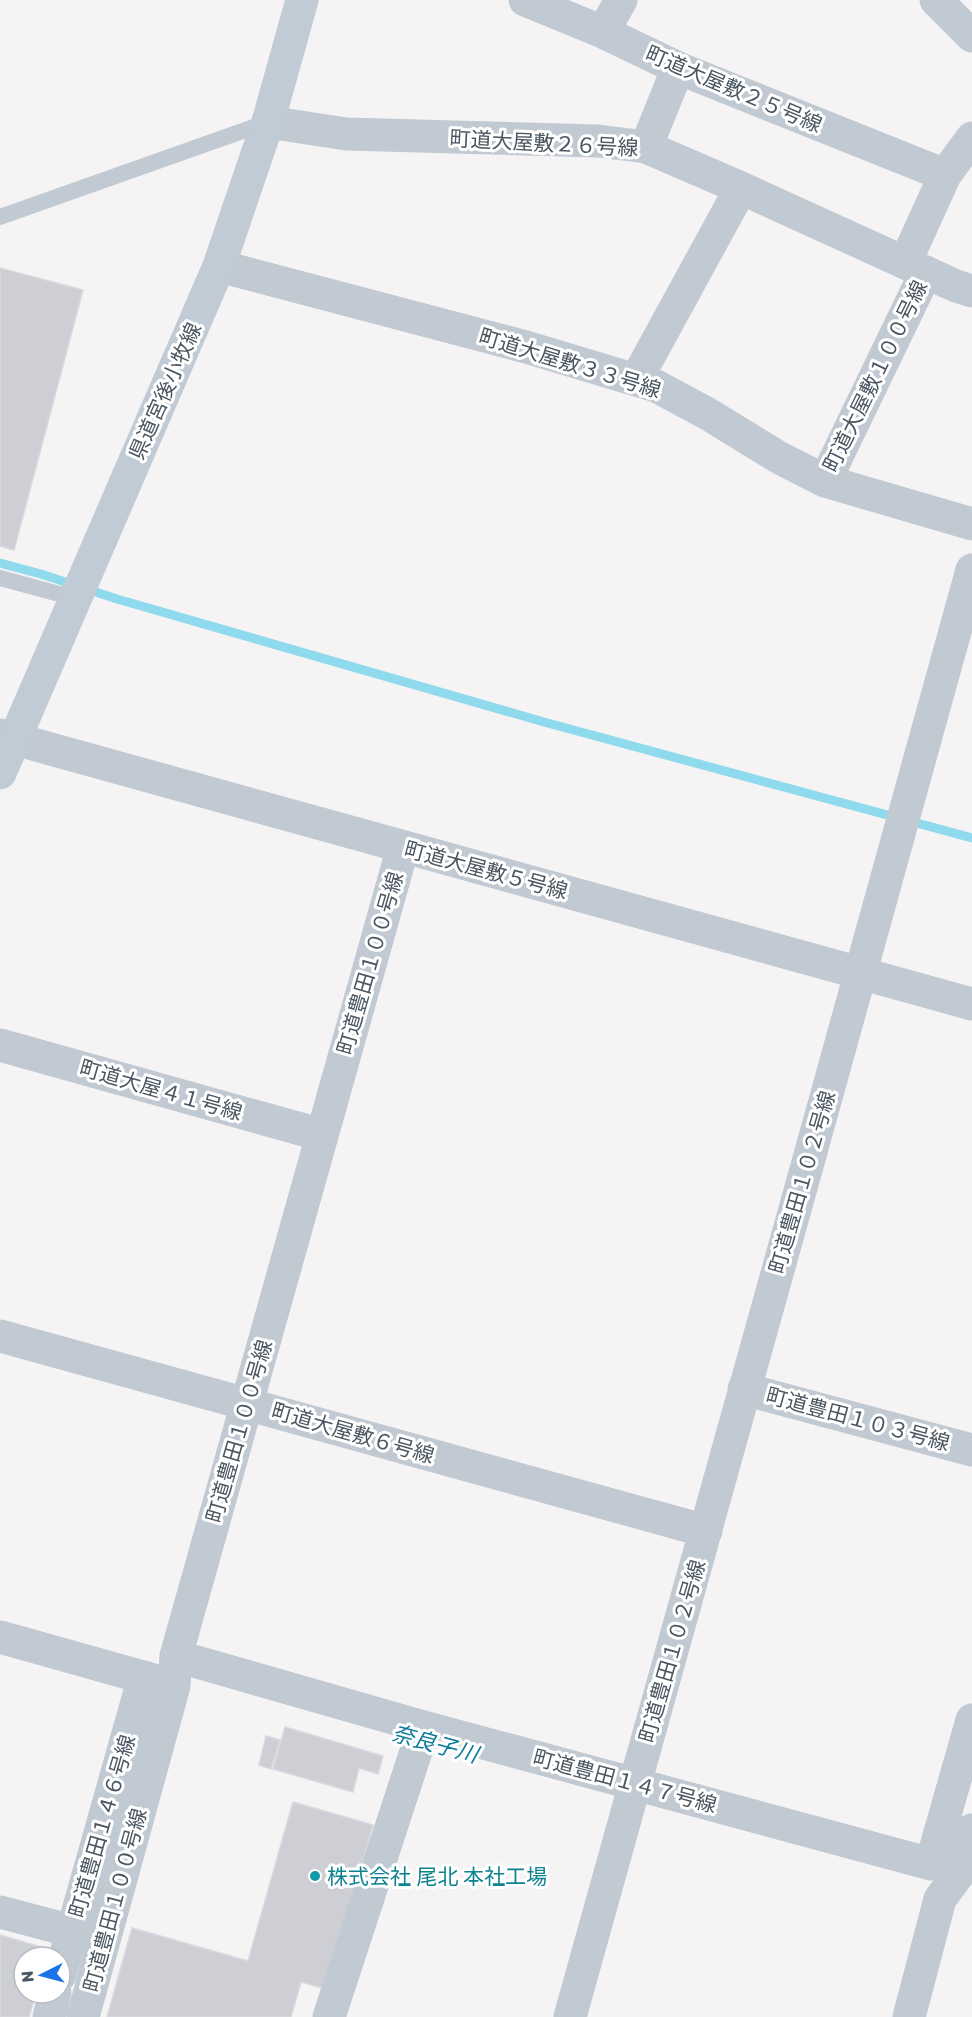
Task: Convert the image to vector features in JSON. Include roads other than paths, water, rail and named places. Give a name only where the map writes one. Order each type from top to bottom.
[{"type":"main road","name":"県道宮後小牧線","points":[[0,773],[7,737],[74,598],[219,266],[268,122],[302,0]]},
{"type":"street","name":"町道大屋敷２５号線","points":[[525,0],[603,32],[678,68],[945,175]]},
{"type":"street","points":[[603,32],[621,0]]},
{"type":"street","points":[[936,0],[972,36]]},
{"type":"street","points":[[646,147],[678,68]]},
{"type":"street","name":"町道大屋敷２６号線","points":[[268,122],[346,134],[598,141],[646,147],[956,286],[972,291]]},
{"type":"street","name":"町道大屋敷１００号線","points":[[825,481],[915,267],[945,175],[972,138]]},
{"type":"street","points":[[636,380],[741,188]]},
{"type":"street","name":"町道大屋敷３３号線","points":[[219,266],[526,347],[656,386],[698,408],[778,457],[825,481],[972,525]]},
{"type":"street","name":"町道豊田１０２号線","points":[[570,2017],[862,974],[972,570]]},
{"type":"street","name":"町道大屋敷５号線","points":[[7,737],[972,1004]]},
{"type":"street","name":"町道豊田１００号線","points":[[165,1673],[246,1403],[403,847]]},
{"type":"street","name":"町道大屋４１号線","points":[[0,1045],[321,1135]]},
{"type":"street","name":"町道大屋敷６号線","points":[[0,1336],[706,1531]]},
{"type":"street","name":"町道豊田１０３号線","points":[[744,1389],[972,1450]]},
{"type":"street","name":"町道豊田１４７号線","points":[[0,1637],[424,1727],[632,1793],[948,1873]]},
{"type":"street","name":"町道豊田１４６号線","points":[[72,1958],[88,1936],[165,1673]]},
{"type":"street","points":[[909,2017],[948,1873],[972,1720]]},
{"type":"street","points":[[329,2017],[424,1727]]},
{"type":"street","points":[[948,1873],[972,1830]]},
{"type":"street","points":[[0,1912],[88,1936]]},
{"type":"street","name":"町道豊田１００号線","points":[[83,2017],[88,1936]]},
{"type":"lane","points":[[0,217],[268,122]]},
{"type":"lane","points":[[0,578],[74,598]]},
{"type":"waterway","points":[[0,563],[544,722],[972,838]]},
{"type":"place","name":"株式会社 尾北 本社工場","points":[[315,1876]]},
{"type":"water label","name":"奈良子川","points":[[435,1744]]}]
